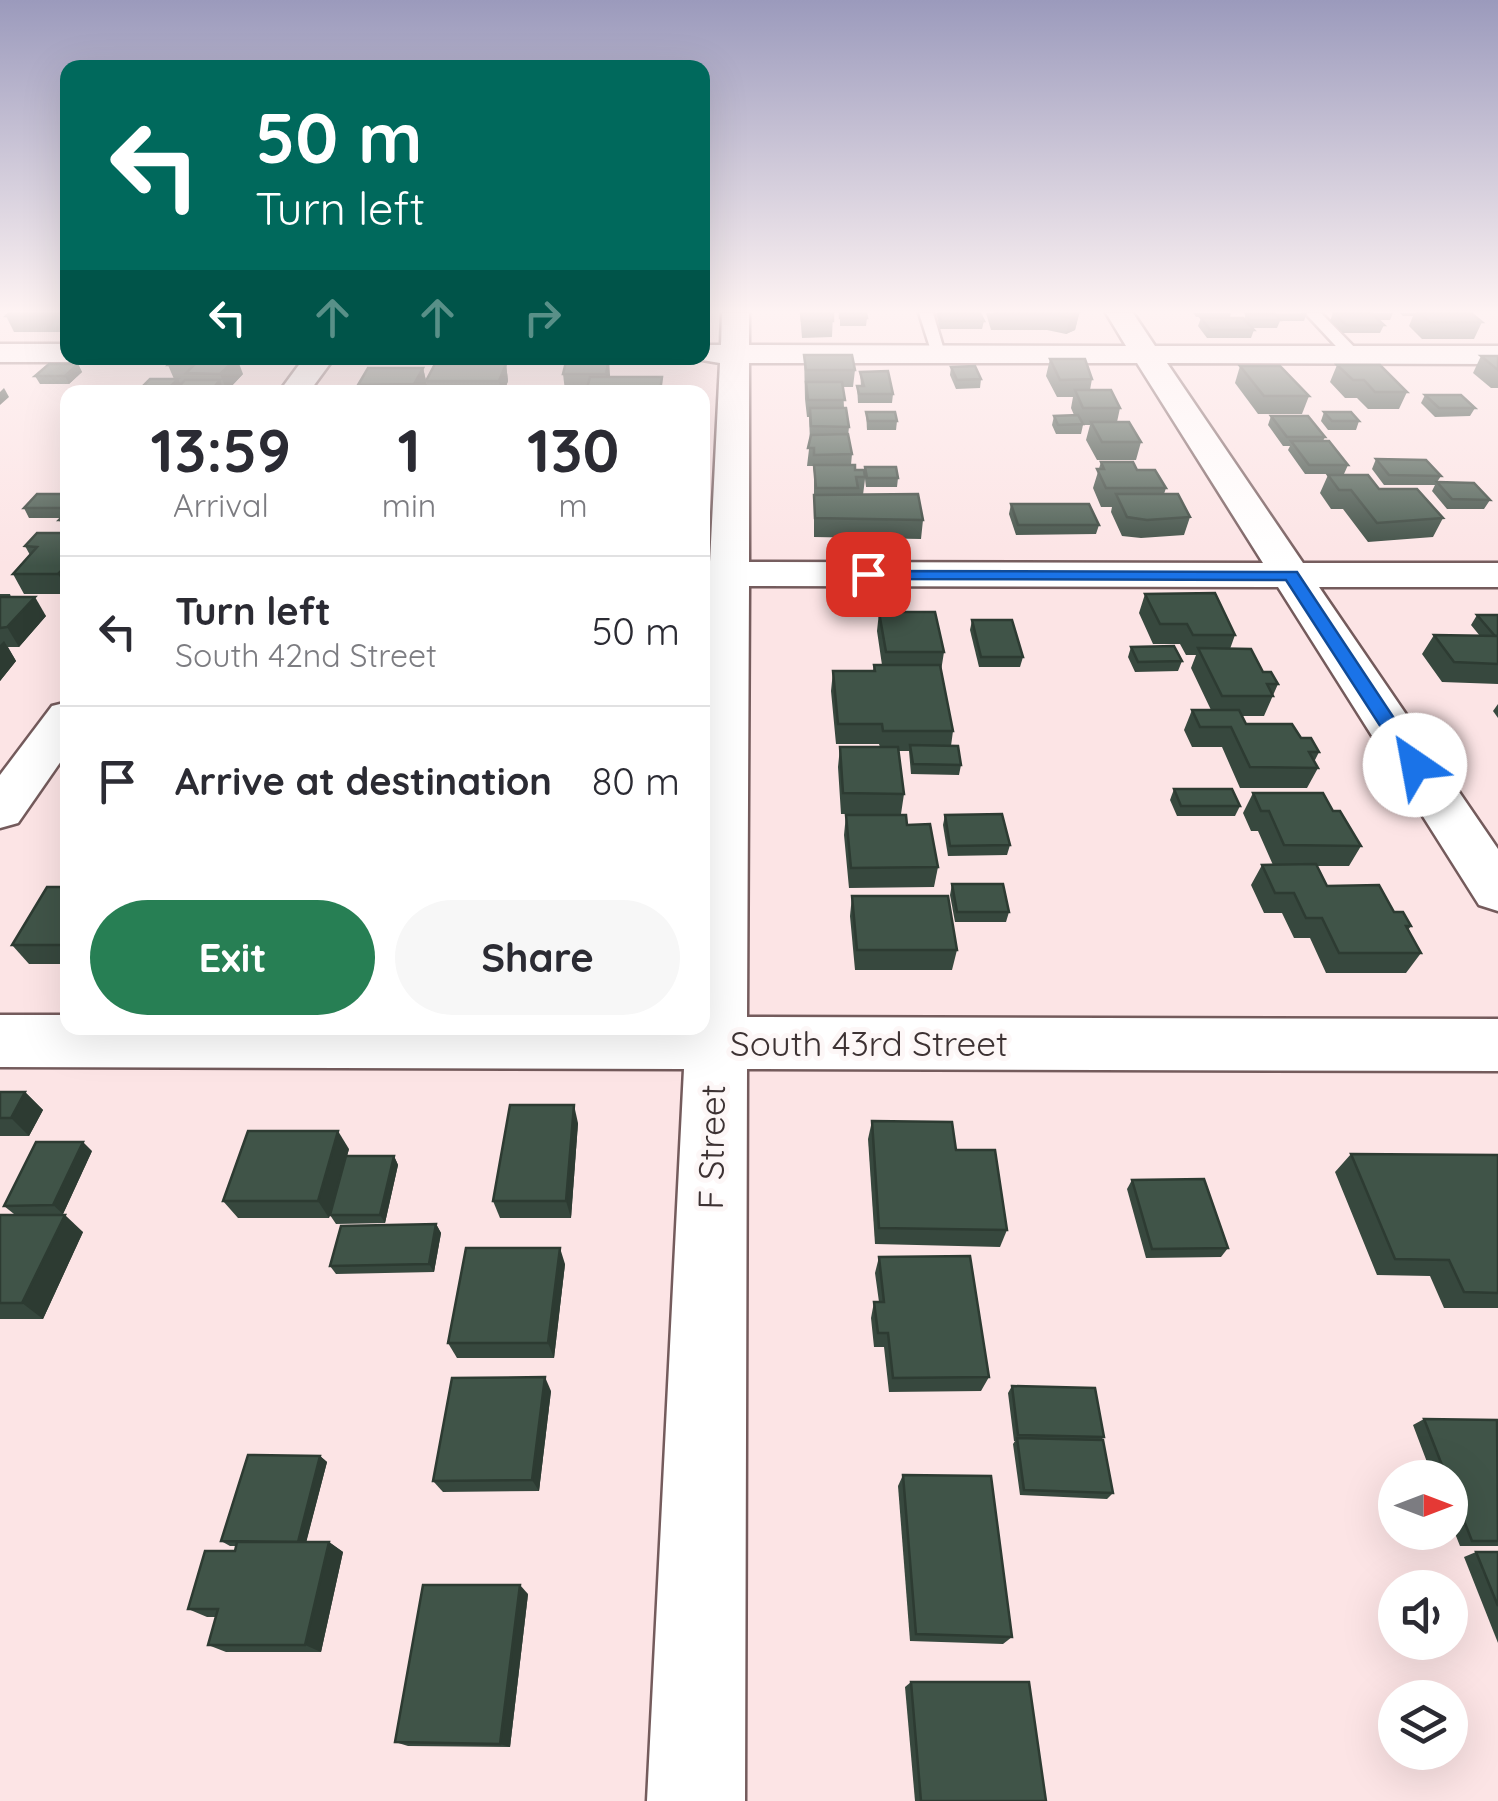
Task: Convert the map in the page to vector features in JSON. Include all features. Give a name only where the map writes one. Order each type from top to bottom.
[{"type":"street","name":"F Street","points":[[696,1801],[714,1043],[718,397]]},
{"type":"street","points":[[1174,397],[1498,891]]},
{"type":"street","points":[[715,574],[1498,575]]},
{"type":"street","points":[[0,811],[60,727]]},
{"type":"street","name":"South 43rd Street","points":[[0,1041],[1498,1045]]},
{"type":"building","points":[[808,397],[845,400],[808,400]]},
{"type":"building","points":[[1078,397],[1115,397],[1120,408],[1083,408]]},
{"type":"building","points":[[1427,397],[1463,397],[1475,408],[1439,408]]},
{"type":"building","points":[[810,408],[846,408],[849,427],[811,426]]},
{"type":"building","points":[[866,412],[895,412],[897,421],[868,421]]},
{"type":"building","points":[[1324,412],[1351,412],[1359,421],[1332,421]]},
{"type":"building","points":[[1078,415],[1083,424],[1058,425],[1054,416]]},
{"type":"building","points":[[1271,416],[1308,416],[1325,437],[1287,437]]},
{"type":"building","points":[[1091,422],[1129,422],[1141,442],[1102,442]]},
{"type":"building","points":[[848,434],[852,454],[814,455],[814,448],[808,448],[811,435]]},
{"type":"building","points":[[1291,441],[1329,441],[1348,465],[1309,465]]},
{"type":"building","points":[[1376,459],[1426,460],[1441,476],[1389,475]]},
{"type":"building","points":[[1101,462],[1133,462],[1137,470],[1155,470],[1166,488],[1106,488],[1097,469],[1104,469]]},
{"type":"building","points":[[814,465],[855,465],[855,470],[864,470],[865,477],[856,477],[858,488],[816,488]]},
{"type":"building","points":[[865,467],[896,467],[898,478],[867,478]]},
{"type":"building","points":[[1328,475],[1368,475],[1379,489],[1417,489],[1443,518],[1377,523],[1351,490],[1339,490]]},
{"type":"building","points":[[1437,482],[1474,483],[1490,500],[1452,499]]},
{"type":"building","points":[[37,494],[60,494],[60,508],[24,508]]},
{"type":"building","points":[[918,494],[923,520],[815,518],[814,495]]},
{"type":"building","points":[[1116,494],[1178,494],[1190,517],[1127,517]]},
{"type":"building","points":[[1011,504],[1089,504],[1099,525],[1018,525]]},
{"type":"building","points":[[37,533],[60,533],[60,572],[13,574],[37,547],[25,546]]},
{"type":"building","points":[[1215,593],[1235,635],[1193,635],[1187,624],[1160,624],[1145,594]]},
{"type":"building","points":[[0,597],[35,597],[7,627],[0,628]]},
{"type":"building","points":[[879,612],[935,612],[944,652],[886,652]]},
{"type":"building","points":[[1477,615],[1498,615],[1498,636],[1495,636]]},
{"type":"building","points":[[972,620],[1012,620],[1023,657],[981,657]]},
{"type":"building","points":[[1434,635],[1498,636],[1498,664],[1454,662]]},
{"type":"building","points":[[1174,646],[1182,661],[1138,662],[1131,647]]},
{"type":"building","points":[[1198,648],[1251,649],[1263,672],[1271,672],[1278,684],[1267,684],[1273,696],[1222,696]]},
{"type":"building","points":[[874,665],[940,665],[953,731],[883,731],[882,724],[838,724],[833,671],[875,671]]},
{"type":"building","points":[[1192,710],[1239,710],[1246,724],[1292,724],[1301,738],[1311,738],[1319,752],[1309,752],[1318,768],[1250,767],[1231,727],[1200,727]]},
{"type":"building","points":[[910,745],[958,746],[961,765],[913,764]]},
{"type":"building","points":[[840,747],[898,747],[904,794],[843,793]]},
{"type":"building","points":[[1174,789],[1232,789],[1240,806],[1181,806]]},
{"type":"building","points":[[1253,793],[1323,793],[1333,811],[1340,811],[1361,846],[1284,845],[1269,811],[1261,811]]},
{"type":"building","points":[[1002,814],[1010,845],[950,846],[945,815]]},
{"type":"building","points":[[846,815],[906,815],[907,825],[930,824],[938,867],[851,868]]},
{"type":"building","points":[[1316,864],[1327,886],[1379,885],[1394,912],[1403,912],[1421,953],[1339,953],[1322,918],[1306,918],[1294,893],[1275,893],[1262,865]]},
{"type":"building","points":[[952,884],[1003,884],[1009,912],[957,912]]},
{"type":"building","points":[[47,887],[60,887],[60,945],[12,945]]},
{"type":"building","points":[[852,896],[948,896],[957,950],[857,950]]},
{"type":"building","points":[[0,1092],[25,1092],[11,1118],[0,1118]]},
{"type":"building","points":[[510,1105],[574,1105],[566,1201],[493,1201]]},
{"type":"building","points":[[872,1121],[952,1122],[956,1150],[995,1150],[1007,1230],[879,1228]]},
{"type":"building","points":[[248,1131],[338,1131],[318,1201],[223,1201]]},
{"type":"building","points":[[36,1142],[83,1142],[53,1205],[4,1206]]},
{"type":"building","points":[[1351,1154],[1498,1155],[1498,1293],[1464,1292],[1449,1260],[1395,1259]]},
{"type":"building","points":[[346,1156],[394,1156],[380,1215],[330,1215]]},
{"type":"building","points":[[1204,1179],[1228,1248],[1152,1249],[1132,1180]]},
{"type":"building","points":[[0,1215],[65,1215],[22,1303],[0,1303]]},
{"type":"building","points":[[436,1224],[429,1264],[330,1266],[341,1226]]},
{"type":"building","points":[[466,1248],[560,1248],[548,1343],[448,1343]]},
{"type":"building","points":[[970,1256],[989,1377],[893,1378],[888,1333],[878,1333],[874,1302],[884,1302],[879,1257]]},
{"type":"building","points":[[545,1377],[532,1480],[433,1481],[452,1378]]},
{"type":"building","points":[[1012,1386],[1095,1388],[1104,1437],[1018,1435]]},
{"type":"building","points":[[1424,1419],[1497,1420],[1498,1541],[1472,1541],[1468,1531],[1468,1460],[1440,1460]]},
{"type":"building","points":[[1017,1438],[1103,1440],[1113,1493],[1024,1490]]},
{"type":"building","points":[[248,1455],[320,1456],[298,1542],[221,1541]]},
{"type":"building","points":[[903,1475],[991,1476],[1012,1637],[916,1634]]},
{"type":"building","points":[[237,1542],[329,1542],[305,1645],[208,1645],[218,1609],[188,1609],[205,1551],[235,1551]]},
{"type":"building","points":[[1476,1552],[1498,1552],[1498,1606]]},
{"type":"building","points":[[423,1585],[520,1585],[500,1744],[395,1742]]},
{"type":"building","points":[[911,1682],[1029,1682],[1046,1801],[921,1801]]},
{"type":"route","points":[[868,574],[1291,575],[1415,765]]}]
